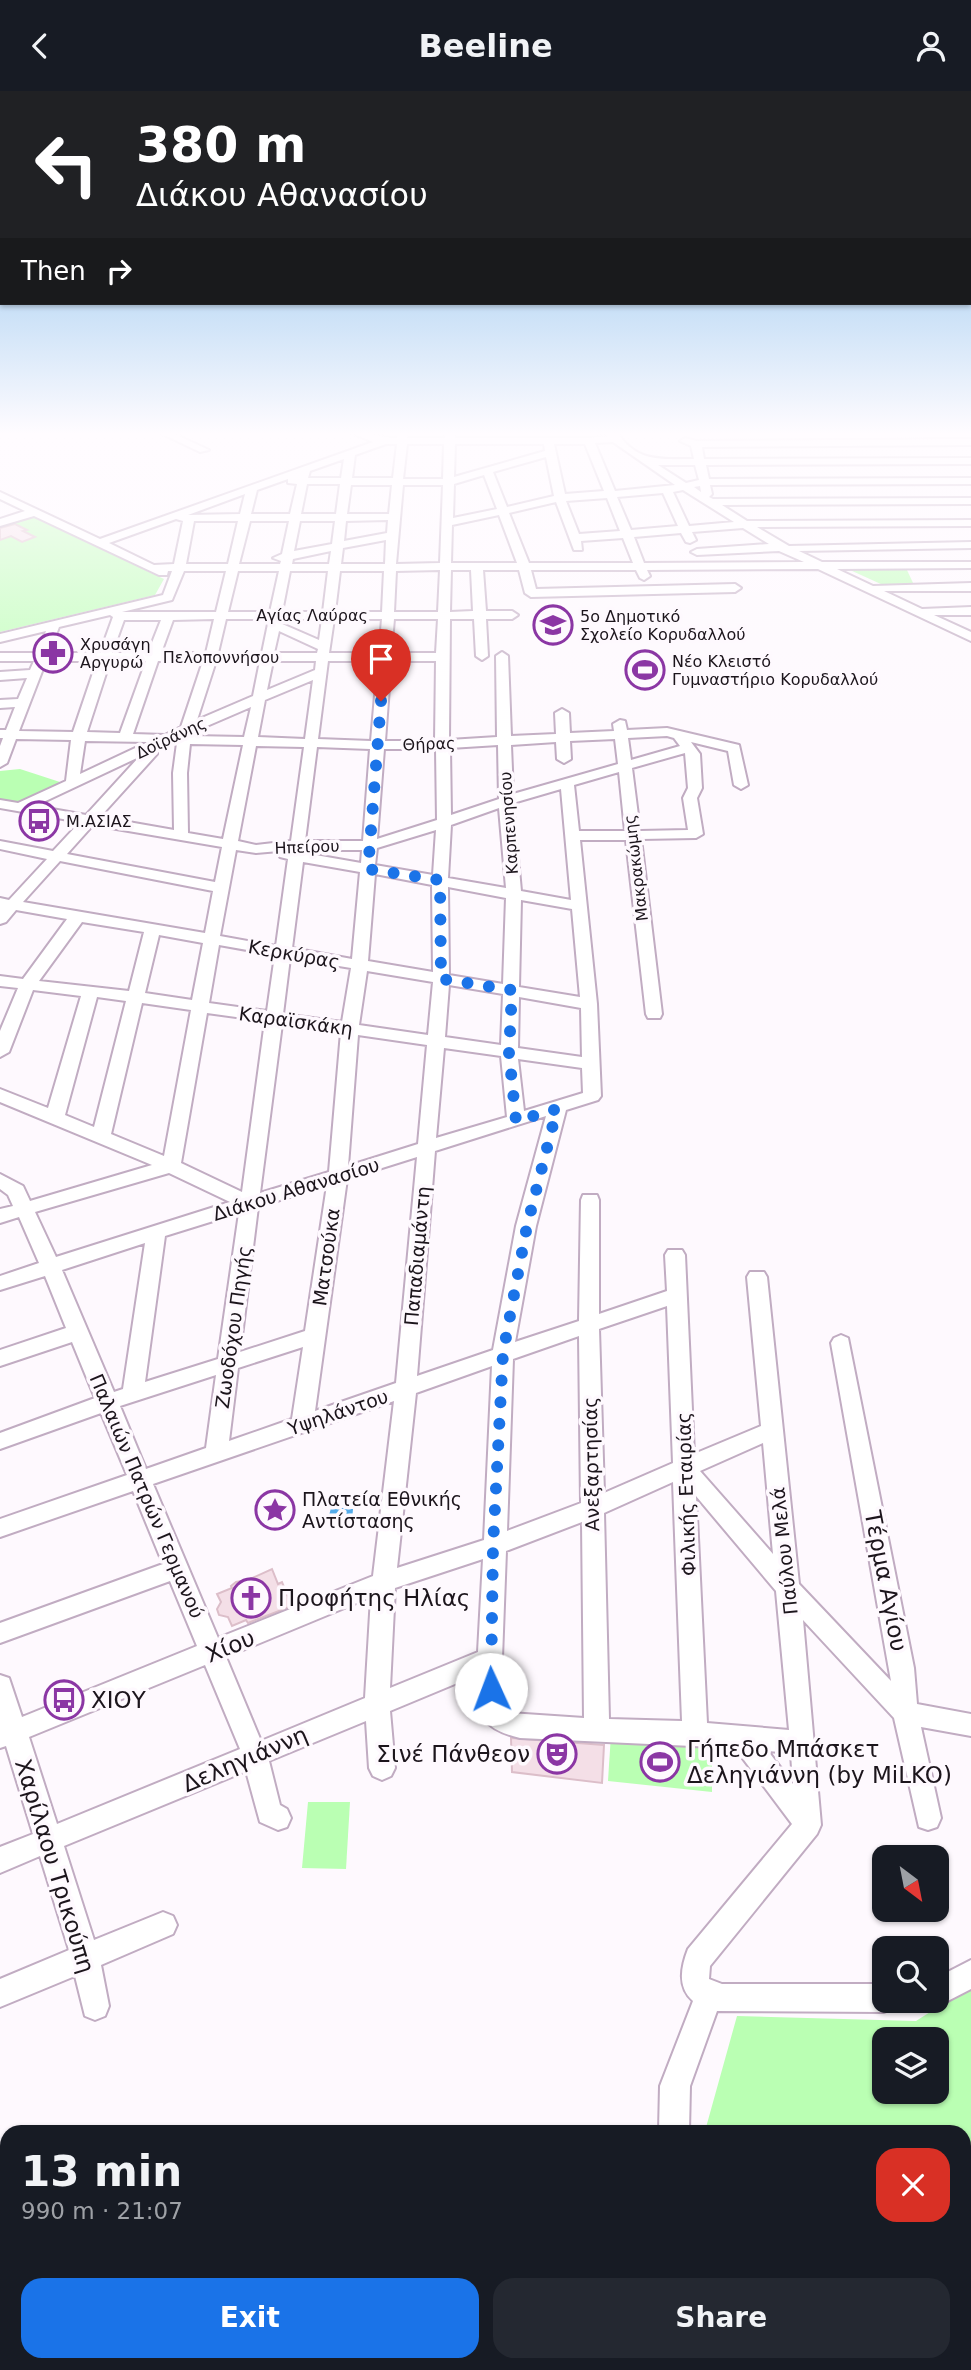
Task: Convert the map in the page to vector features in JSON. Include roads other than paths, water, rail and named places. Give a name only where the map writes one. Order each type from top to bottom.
[{"type":"street","points":[[86,537],[151,568],[177,573],[287,562],[336,567],[971,565]]},
{"type":"street","points":[[98,543],[113,537]]},
{"type":"street","points":[[0,638],[116,613],[164,599],[171,594],[185,537]]},
{"type":"street","points":[[181,835],[180,773],[186,734],[211,657],[242,537]]},
{"type":"street","points":[[171,1167],[211,940],[292,537]]},
{"type":"street","points":[[310,743],[330,614],[338,537]]},
{"type":"street","points":[[287,562],[337,546],[379,537]]},
{"type":"street","name":"Ματσούκα","points":[[302,1424],[338,1176],[350,1028],[360,965],[388,614],[391,537]]},
{"type":"street","name":"Παπαδιαμάντη","points":[[382,1768],[377,1703],[384,1582],[406,1388],[441,979],[440,880],[444,821],[443,744],[440,734],[447,537]]},
{"type":"street","points":[[513,537],[531,593],[735,588]]},
{"type":"street","points":[[582,537],[575,538],[595,592]]},
{"type":"street","points":[[630,537],[649,591]]},
{"type":"street","points":[[689,537],[703,565]]},
{"type":"street","points":[[773,537],[971,635]]},
{"type":"street","points":[[791,537],[791,547]]},
{"type":"street","points":[[897,537],[908,565]]},
{"type":"street","points":[[696,552],[791,547],[971,545]]},
{"type":"street","points":[[825,565],[927,611],[971,635]]},
{"type":"street","points":[[477,566],[482,656]]},
{"type":"street","points":[[878,588],[971,587]]},
{"type":"street","points":[[927,611],[971,611]]},
{"type":"street","points":[[73,783],[71,772],[80,736],[106,656],[116,613]]},
{"type":"street","name":"Αγίας Λαύρας","points":[[116,613],[276,620],[330,614],[445,618],[512,615]]},
{"type":"street","points":[[125,737],[168,616]]},
{"type":"street","name":"Παπαδιαμάντη","points":[[443,744],[447,734],[449,677],[445,618]]},
{"type":"street","points":[[276,620],[323,658]]},
{"type":"street","points":[[0,763],[6,733],[23,703],[54,625]]},
{"type":"street","name":"Καρπενησίου","points":[[502,656],[506,801],[514,893],[509,1053],[516,1121]]},
{"type":"street","name":"Πελοποννήσου","points":[[0,657],[443,657]]},
{"type":"street","name":"Δοϊράνης","points":[[186,734],[260,698],[323,658]]},
{"type":"street","points":[[0,676],[33,674]]},
{"type":"street","points":[[0,704],[23,703]]},
{"type":"street","points":[[562,713],[564,759]]},
{"type":"street","name":"Θήρας","points":[[6,733],[163,741],[186,734],[251,741],[378,745],[505,741],[620,729],[667,731],[734,748],[741,785]]},
{"type":"street","name":"Μακρακώμης","points":[[620,729],[654,1014]]},
{"type":"street","points":[[573,836],[695,835],[690,798],[695,788],[693,759],[679,733]]},
{"type":"street","points":[[0,919],[7,904],[58,858],[163,741]]},
{"type":"street","name":"Δοϊράνης","points":[[20,807],[163,741]]},
{"type":"street","name":"Ζωοδόχου Πηγής","points":[[216,1453],[310,743]]},
{"type":"street","name":"Ηπείρου","points":[[0,804],[256,849],[296,851],[371,845],[567,782],[687,748]]},
{"type":"street","points":[[567,782],[589,1004],[591,1064]]},
{"type":"street","points":[[0,845],[221,888]]},
{"type":"street","points":[[296,851],[368,869],[580,906]]},
{"type":"street","name":"Κερκύρας","points":[[7,904],[589,1004]]},
{"type":"street","points":[[0,1052],[27,985],[77,917]]},
{"type":"street","points":[[101,1137],[152,930]]},
{"type":"street","name":"Καραϊσκάκη","points":[[0,981],[135,997],[591,1064]]},
{"type":"street","points":[[55,1117],[90,993]]},
{"type":"street","name":"Διάκου Αθανασίου","points":[[0,1283],[156,1232],[557,1109],[592,1096],[591,1064]]},
{"type":"street","points":[[0,1095],[250,1203]]},
{"type":"street","points":[[557,1109],[527,1226],[503,1353],[490,1658],[494,1716],[504,1723],[520,1727],[695,1733],[803,1743]]},
{"type":"street","points":[[8,1213],[171,1167]]},
{"type":"street","name":"Παλαιών Πατρών Γερμανού","points":[[0,1180],[16,1191],[8,1213]]},
{"type":"street","name":"Παλαιών Πατρών Γερμανού","points":[[0,1187],[8,1213],[51,1267],[255,1756],[270,1813],[278,1818]]},
{"type":"street","name":"Ανεξαρτησίας","points":[[590,1200],[589,1323],[597,1728]]},
{"type":"street","points":[[134,1394],[156,1232]]},
{"type":"street","name":"Φιλικής Εταιρίας","points":[[676,1255],[695,1733]]},
{"type":"street","name":"Παύλου Μελά","points":[[757,1277],[803,1743],[808,1825]]},
{"type":"street","name":"Υψηλάντου","points":[[0,1528],[676,1295]]},
{"type":"street","points":[[0,1358],[79,1332]]},
{"type":"street","points":[[2,1441],[108,1402],[314,1336]]},
{"type":"street","name":"Τέρμα Αγίου","points":[[841,1343],[902,1668],[905,1713],[928,1818]]},
{"type":"street","name":"Χίου","points":[[7,1734],[384,1582],[493,1546],[592,1508],[772,1430]]},
{"type":"street","points":[[686,1469],[788,1588],[905,1713],[971,1725]]},
{"type":"street","points":[[0,1633],[178,1568]]},
{"type":"street","name":"Δεληγιάννη","points":[[0,1860],[490,1658]]},
{"type":"street","name":"Χαρίλαου Τρικούπη","points":[[0,1686],[7,1734],[49,1839],[85,1956],[95,2007]]},
{"type":"street","points":[[742,1737],[808,1825],[698,1959],[694,1977],[698,1988],[709,1995],[722,1998],[872,1998]]},
{"type":"street","points":[[0,1993],[163,1925]]},
{"type":"street","points":[[949,1986],[971,1974]]},
{"type":"street","points":[[674,2125],[675,2086],[709,1995]]},
{"type":"water","points":[[338,1505],[344,1509],[353,1509],[352,1521],[347,1524],[342,1522],[337,1528],[330,1528],[327,1523],[331,1508]]},
{"type":"place","name":"5ο Δημοτικό Σχολείο Κορυδαλλού","points":[[553,625]]},
{"type":"place","name":"Χρυσάγη Αργυρώ","points":[[53,653]]},
{"type":"place","name":"Νέο Κλειστό Γυμναστήριο Κορυδαλλού","points":[[645,670]]},
{"type":"place","name":"Μ.ΑΣΙΑΣ","points":[[39,821]]},
{"type":"place","name":"Πλατεία Εθνικής Αντίστασης","points":[[275,1510]]},
{"type":"place","name":"Προφήτης Ηλίας","points":[[251,1598]]},
{"type":"place","name":"ΧΙΟΥ","points":[[64,1700]]},
{"type":"place","name":"Σινέ Πάνθεον","points":[[557,1754]]},
{"type":"place","name":"Γήπεδο Μπάσκετ Δεληγιάννη (by MiLKO)","points":[[660,1762]]}]
